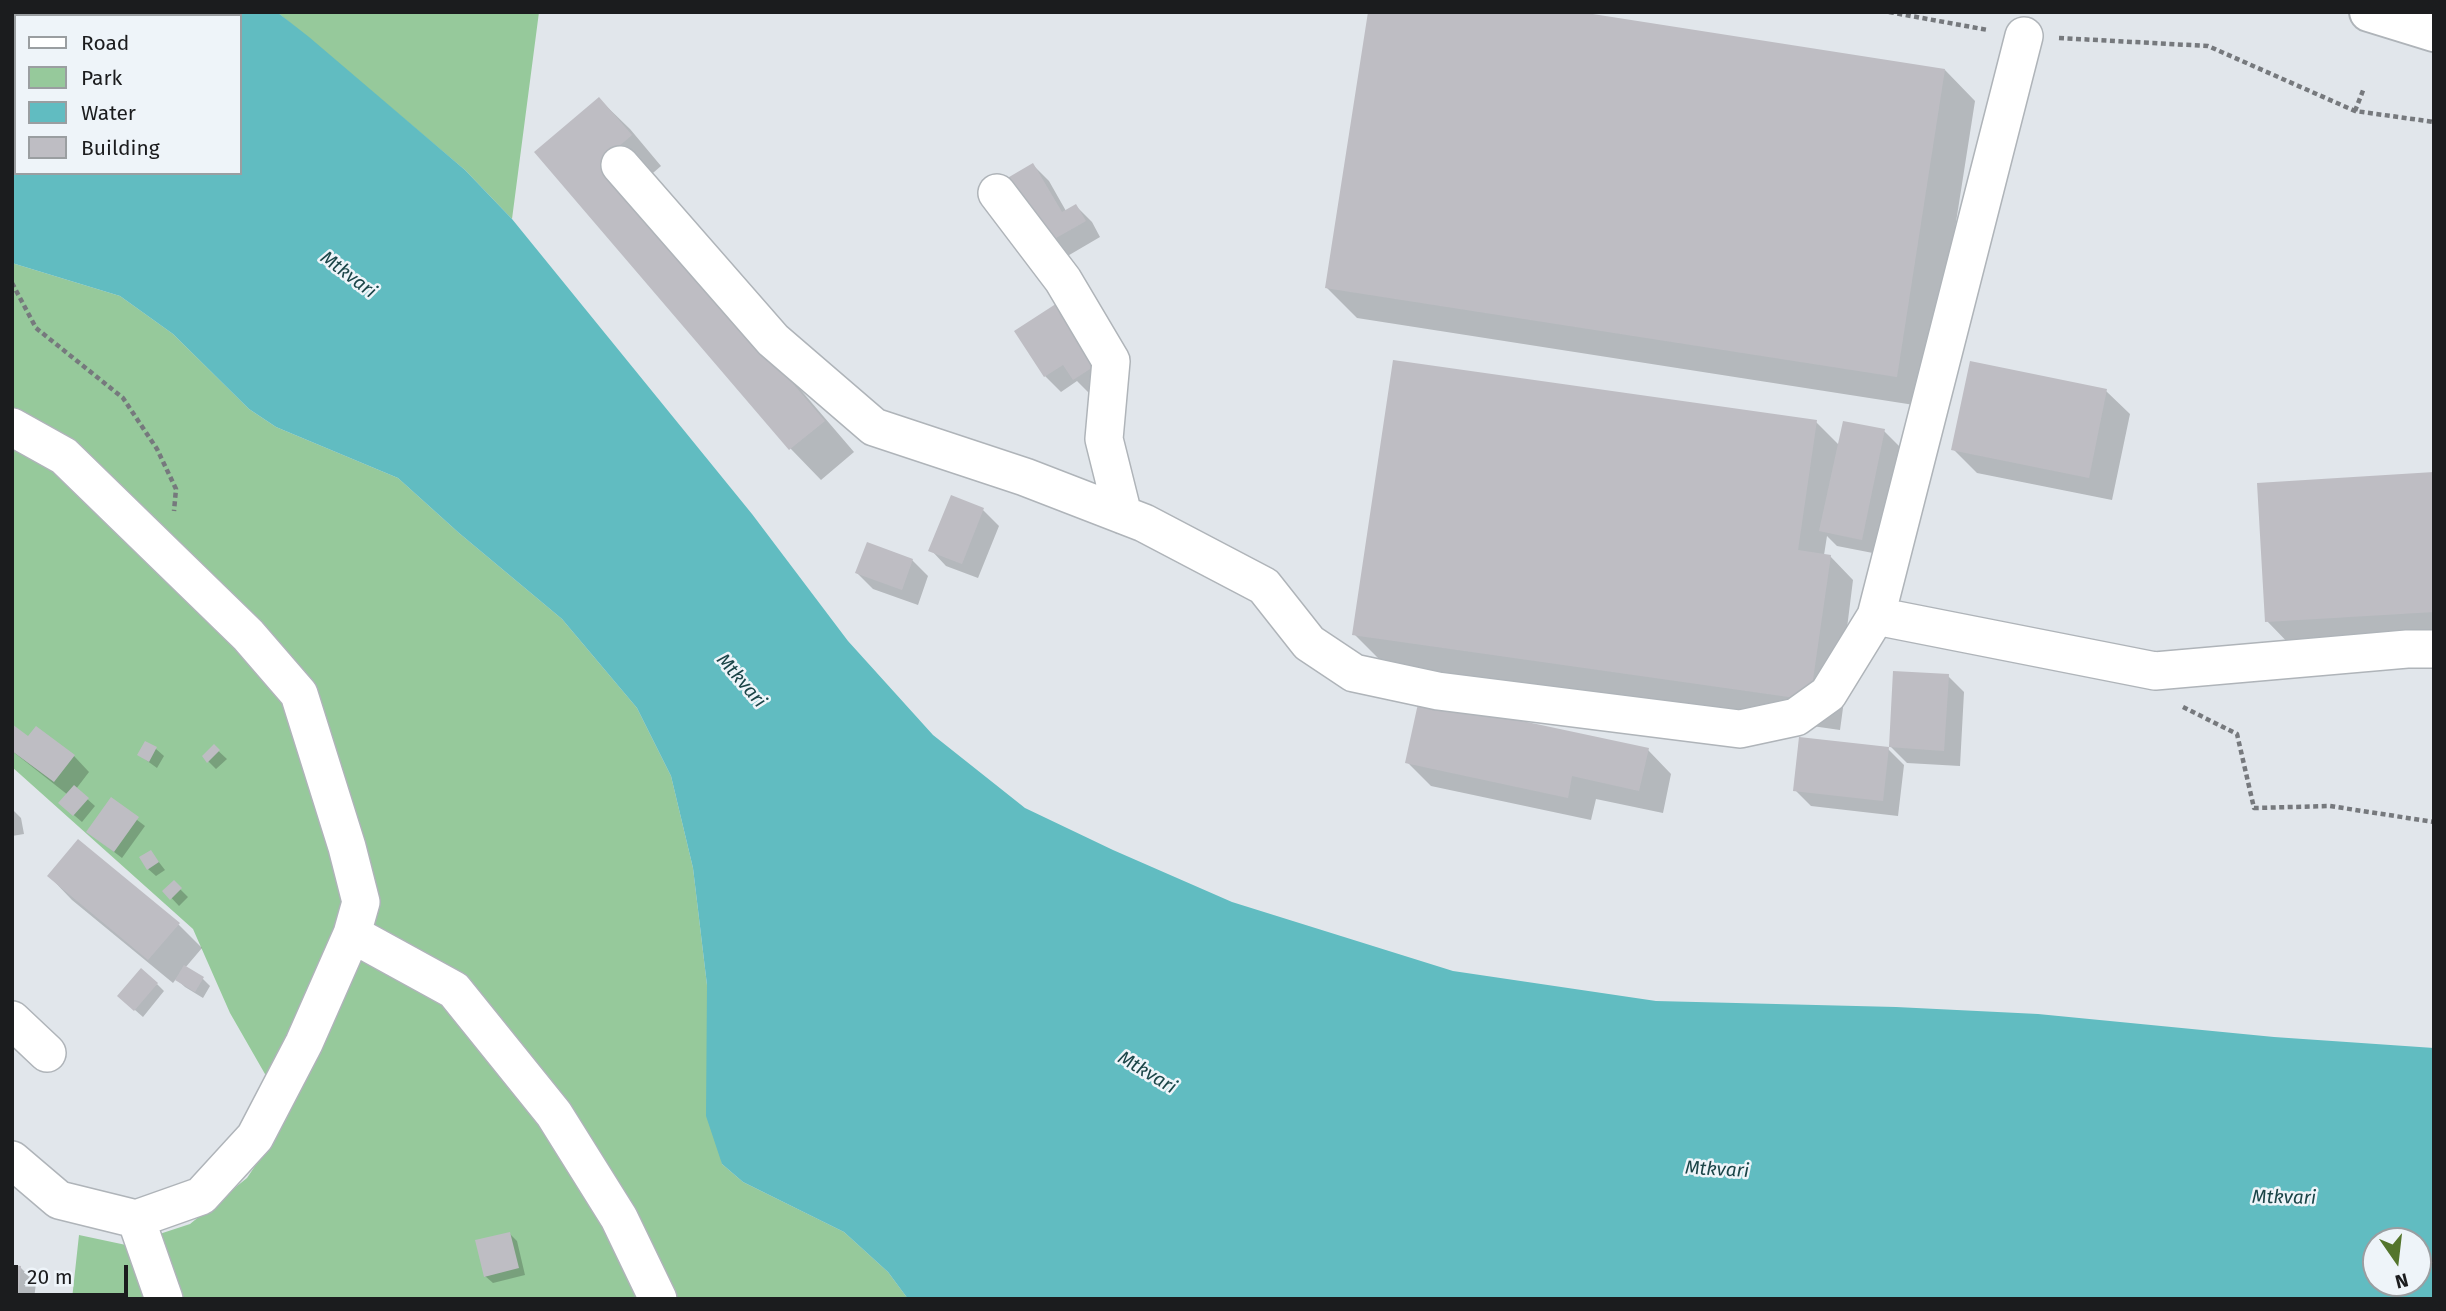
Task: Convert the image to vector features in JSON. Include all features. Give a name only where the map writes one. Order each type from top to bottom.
[{"type":"highway","points":[[2369,12],[2434,32]]},
{"type":"street","points":[[620,165],[773,340],[874,427],[1025,477],[1144,523],[1265,586],[1309,643],[1354,673],[1438,691],[1740,729],[1796,717],[1829,694],[1876,616],[2024,36]]},
{"type":"street","points":[[997,193],[1063,280],[1111,361],[1104,439],[1123,515]]},
{"type":"street","points":[[12,427],[64,456],[248,635],[299,694],[347,847],[361,902],[352,934],[304,1043],[254,1137],[201,1196],[136,1219],[59,1200],[12,1160]]},
{"type":"street","points":[[1876,616],[2155,671],[2407,649],[2434,649]]},
{"type":"street","points":[[352,934],[454,990],[554,1114],[619,1218],[658,1299]]},
{"type":"street","points":[[12,1020],[47,1053]]},
{"type":"street","points":[[136,1219],[164,1299]]},
{"type":"path","points":[[1889,12],[2024,36],[2208,46],[2355,111],[2434,122]]},
{"type":"path","points":[[2355,111],[2364,88]]},
{"type":"path","points":[[12,283],[36,328],[123,398],[158,449],[176,489],[169,558]]},
{"type":"path","points":[[2155,671],[2157,686],[2184,708],[2237,734],[2254,808],[2329,806],[2434,822]]},
{"type":"green space","points":[[277,12],[539,12],[512,219],[465,170]]},
{"type":"green space","points":[[12,263],[120,296],[173,334],[249,409],[276,427],[398,478],[562,619],[637,708],[671,776],[693,868],[707,985],[722,1164],[743,1182],[844,1232],[888,1272],[908,1299],[72,1299],[79,1235],[126,1245],[190,1224],[247,1178],[287,1118],[230,1013],[193,929],[12,767]]},
{"type":"water","name":"Mtkvari","points":[[12,12],[277,12],[309,37],[465,170],[512,219],[752,514],[848,641],[933,735],[1025,808],[1232,902],[1453,971],[1656,1001],[1896,1007],[2038,1014],[2274,1037],[2434,1048],[2434,1299],[908,1299],[888,1272],[844,1232],[743,1182],[722,1164],[706,1116],[707,985],[693,868],[671,776],[637,708],[562,619],[398,478],[276,427],[249,409],[173,334],[120,296],[12,263]]},
{"type":"building","points":[[1368,12],[1580,12],[1945,69],[1897,377],[1325,288]]},
{"type":"building","points":[[599,97],[632,135],[602,161],[825,421],[789,450],[534,152]]},
{"type":"building","points":[[1033,163],[1062,212],[1076,204],[1086,221],[1042,246],[1004,180]]},
{"type":"building","points":[[1065,298],[1104,360],[1073,380],[1063,365],[1044,377],[1014,331]]},
{"type":"building","points":[[1393,360],[1817,420],[1798,550],[1831,555],[1810,700],[1352,635]]},
{"type":"building","points":[[1970,361],[2107,389],[2089,478],[1951,450]]},
{"type":"building","points":[[1843,421],[1885,429],[1862,540],[1819,531]]},
{"type":"building","points":[[2434,472],[2434,612],[2265,622],[2257,483]]},
{"type":"building","points":[[951,495],[984,508],[962,564],[928,551]]},
{"type":"building","points":[[867,542],[913,559],[902,590],[855,573]]},
{"type":"building","points":[[1893,671],[1949,674],[1944,751],[1889,747]]},
{"type":"building","points":[[1419,699],[1649,748],[1639,791],[1572,776],[1568,798],[1405,763]]},
{"type":"building","points":[[12,724],[28,736],[36,726],[75,755],[54,782],[12,751]]},
{"type":"building","points":[[1799,737],[1889,747],[1883,801],[1793,791]]},
{"type":"building","points":[[145,741],[157,747],[149,762],[137,755]]},
{"type":"building","points":[[214,744],[220,750],[207,763],[202,756]]},
{"type":"building","points":[[74,785],[89,798],[73,816],[58,803]]},
{"type":"building","points":[[111,797],[139,817],[114,852],[86,832]]},
{"type":"building","points":[[78,839],[180,923],[148,960],[47,876]]},
{"type":"building","points":[[151,850],[159,862],[147,870],[139,857]]},
{"type":"building","points":[[174,880],[182,888],[170,900],[162,891]]},
{"type":"building","points":[[184,965],[204,977],[195,992],[175,980]]},
{"type":"building","points":[[141,968],[158,983],[134,1011],[117,996]]},
{"type":"building","points":[[510,1232],[519,1268],[484,1277],[475,1240]]},
{"type":"building","points":[[12,1265],[21,1266],[18,1299],[12,1299]]}]
